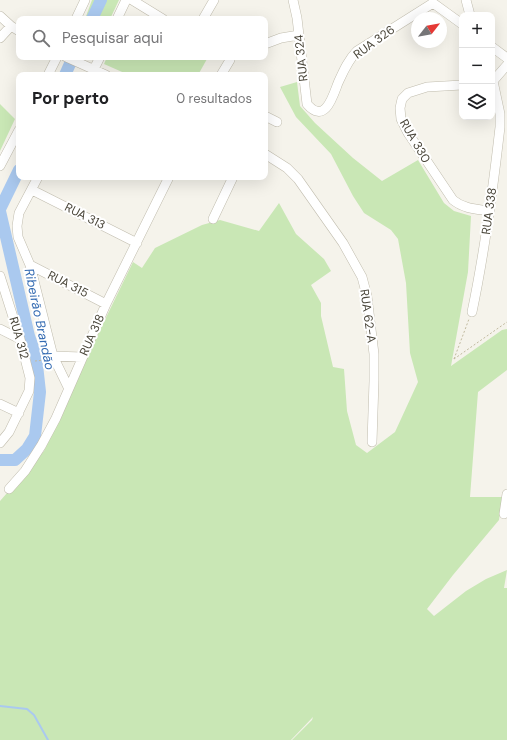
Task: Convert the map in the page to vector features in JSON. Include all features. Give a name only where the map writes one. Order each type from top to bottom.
[{"type":"street","points":[[77,16],[85,0]]},
{"type":"street","points":[[118,16],[126,0]]},
{"type":"street","points":[[132,0],[158,16]]},
{"type":"street","points":[[205,16],[214,0]]},
{"type":"street","points":[[466,0],[469,12]]},
{"type":"street","name":"RUA 324","points":[[295,1],[307,104],[310,108],[316,110]]},
{"type":"street","points":[[432,2],[459,22]]},
{"type":"street","name":"RUA 326","points":[[316,110],[322,110],[327,107],[332,100],[351,57],[357,51],[432,2]]},
{"type":"street","points":[[0,16],[15,29],[0,38]]},
{"type":"street","points":[[268,43],[281,38],[298,35]]},
{"type":"street","points":[[494,48],[507,58]]},
{"type":"street","points":[[50,72],[56,60]]},
{"type":"street","points":[[72,60],[93,72],[99,60]]},
{"type":"street","points":[[223,72],[229,60]]},
{"type":"street","name":"RUA 338","points":[[495,78],[507,65]]},
{"type":"street","name":"RUA 338","points":[[472,312],[481,269],[490,211],[500,127],[500,114],[493,84]]},
{"type":"street","name":"RUA 330","points":[[459,85],[427,87],[408,93],[402,99],[400,108],[401,119],[408,133],[453,200],[460,206],[490,211]]},
{"type":"street","points":[[268,118],[277,122]]},
{"type":"street","points":[[0,166],[16,136]]},
{"type":"street","name":"RUA 62-A","points":[[268,156],[287,168],[298,179],[343,243],[362,277],[367,296],[374,354],[372,442]]},
{"type":"street","points":[[37,180],[19,213],[17,226],[18,237],[30,264],[50,358],[68,387]]},
{"type":"street","name":"RUA 318","points":[[9,489],[25,471],[56,418],[68,387],[106,304],[168,180]]},
{"type":"street","points":[[213,219],[232,180]]},
{"type":"street","name":"RUA 313","points":[[32,190],[137,243]]},
{"type":"street","name":"RUA 315","points":[[30,264],[106,304]]},
{"type":"street","name":"RUA 312","points":[[0,276],[20,339],[30,378],[29,391],[18,413]]},
{"type":"street","points":[[0,329],[20,339]]},
{"type":"street","points":[[50,358],[82,357]]},
{"type":"street","points":[[0,404],[18,413],[9,432],[0,443]]},
{"type":"street","points":[[504,514],[507,494]]},
{"type":"path","points":[[472,312],[454,359],[507,322]]},
{"type":"path","points":[[35,361],[50,358]]},
{"type":"green space","points":[[92,0],[119,0],[111,16],[86,16]]},
{"type":"green space","points":[[106,60],[206,60],[200,72],[122,72],[104,64]]},
{"type":"green space","points":[[297,82],[300,106],[315,123],[353,158],[382,181],[418,160],[444,203],[454,211],[471,216],[468,272],[451,366],[502,330],[507,329],[507,370],[478,392],[470,497],[502,497],[499,520],[427,609],[434,616],[466,591],[486,579],[507,570],[504,588],[507,588],[507,740],[292,740],[312,720],[313,717],[291,740],[0,740],[0,501],[44,451],[80,371],[133,262],[142,268],[155,248],[202,225],[220,220],[259,231],[279,203],[296,234],[324,259],[331,271],[311,285],[321,303],[321,316],[333,367],[344,369],[347,411],[356,445],[367,453],[395,432],[418,382],[410,353],[406,283],[398,239],[391,230],[364,213],[353,196],[331,154],[296,117],[280,87]]},
{"type":"green space","points":[[0,104],[15,119],[0,151]]},
{"type":"waterway","name":"Ribeirão Brandão","points":[[93,16],[101,0]]},
{"type":"waterway","name":"Ribeirão Brandão","points":[[66,72],[72,60]]},
{"type":"waterway","name":"Ribeirão Brandão","points":[[0,209],[16,176]]},
{"type":"waterway","name":"Ribeirão Brandão","points":[[0,211],[29,336],[36,356],[40,392],[35,436],[27,449],[15,460],[0,460]]},
{"type":"waterway","points":[[0,706],[27,709],[34,715],[48,740]]}]
